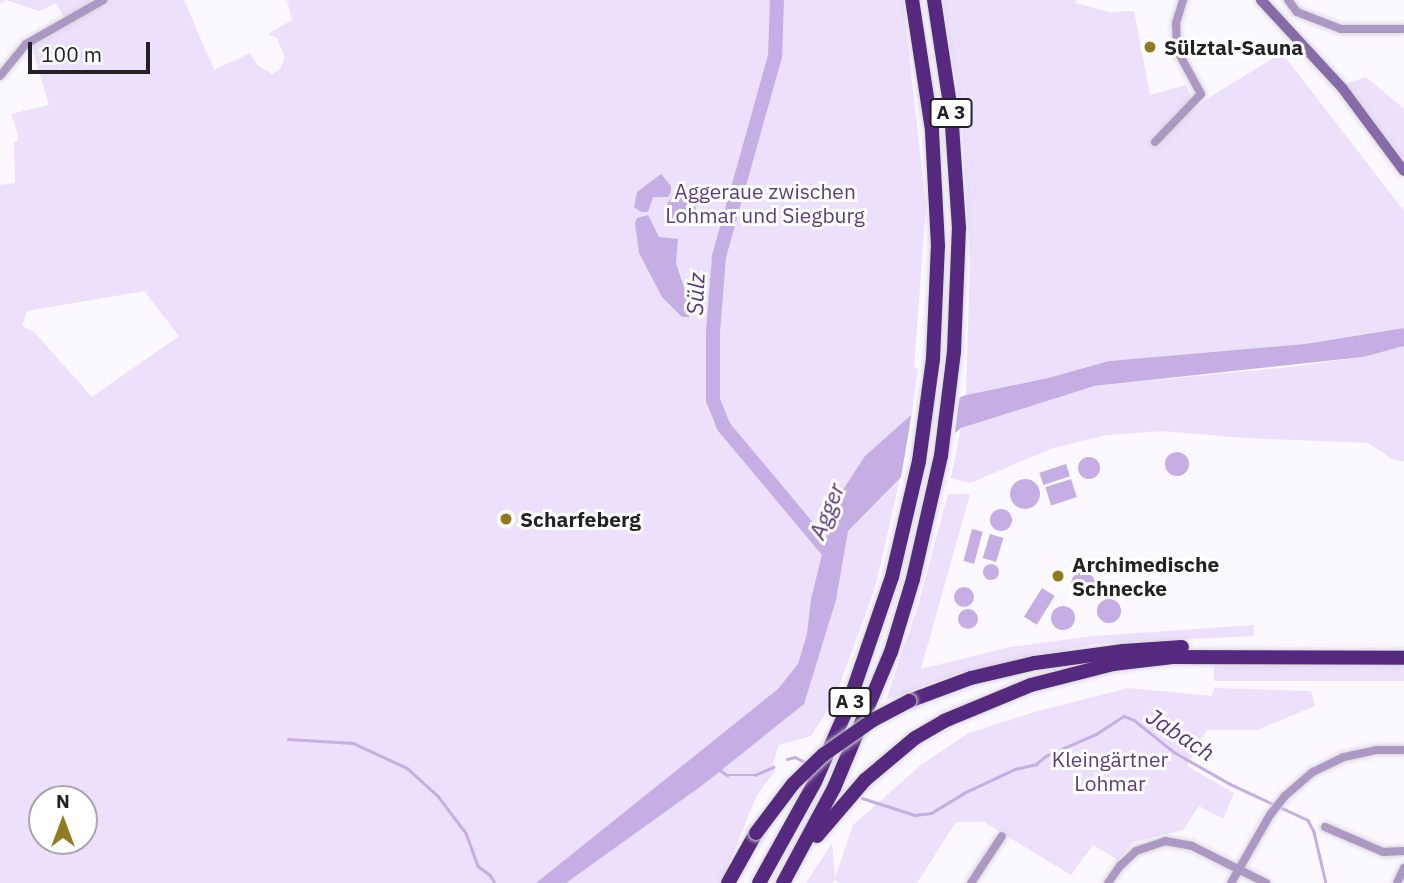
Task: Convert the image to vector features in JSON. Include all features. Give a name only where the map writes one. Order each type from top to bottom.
[{"type":"highway","name":"A 3","points":[[759,883],[815,782],[846,710],[892,577],[909,509],[933,359],[937,257],[936,187],[925,72],[912,0]]},
{"type":"highway","name":"A 3","points":[[783,883],[834,788],[867,716],[913,579],[945,431],[958,292],[956,169],[945,64],[934,0]]},
{"type":"highway","points":[[728,883],[756,833],[793,784],[822,755],[864,725],[909,701],[971,678],[1035,663],[1123,651],[1404,649]]},
{"type":"highway","points":[[794,865],[865,780],[915,738],[944,721],[996,698],[1073,673],[1198,651]]},
{"type":"highway","points":[[1221,651],[1404,658]]},
{"type":"main road","points":[[1261,0],[1343,89],[1404,171]]},
{"type":"street","points":[[0,76],[26,44],[103,0]]},
{"type":"street","points":[[1155,142],[1201,94],[1177,50],[1176,23],[1184,0]]},
{"type":"street","points":[[1288,0],[1297,12],[1341,29],[1404,29]]},
{"type":"street","points":[[1231,883],[1275,809],[1313,772],[1345,757],[1377,750],[1404,750]]},
{"type":"street","points":[[1325,827],[1383,852],[1404,852]]},
{"type":"street","points":[[971,883],[1002,835]]},
{"type":"street","points":[[1108,883],[1136,851],[1165,841],[1192,846],[1266,883]]},
{"type":"street","points":[[1397,883],[1404,868]]},
{"type":"green space","name":"Aggeraue zwischen Lohmar und Siegburg","points":[[6,0],[184,0],[214,70],[250,53],[257,65],[272,74],[280,69],[285,58],[277,38],[268,34],[292,20],[287,0],[903,0],[926,206],[914,367],[918,369],[906,452],[875,588],[834,700],[811,736],[779,745],[773,764],[775,771],[757,795],[721,883],[0,883],[0,185],[15,183],[14,142],[18,141],[18,134],[11,114],[49,105],[31,45],[66,21],[56,3],[39,11]],"holes":[[[144,291],[179,336],[92,397],[34,332],[22,326],[27,311]]]},
{"type":"green space","points":[[943,0],[1076,0],[1076,3],[1109,12],[1134,11],[1150,95],[1186,85],[1193,101],[1161,137],[1208,98],[1282,53],[1404,211],[1404,328],[1305,344],[1109,361],[1048,378],[966,395],[970,262],[962,120]]},
{"type":"green space","points":[[1366,77],[1404,109],[1404,161],[1345,84]]},
{"type":"green space","points":[[1404,346],[1404,462],[1392,459],[1368,443],[1245,438],[1163,431],[1107,435],[1053,448],[970,483],[951,478],[961,428],[1035,403],[1094,386],[1291,367],[1363,357]]},
{"type":"green space","points":[[948,494],[970,494],[921,669],[1010,647],[1094,636],[1254,625],[1254,636],[1094,644],[960,673],[886,700],[918,606]]},
{"type":"green space","points":[[1214,663],[1404,663],[1404,681],[1214,681]]},
{"type":"green space","name":"Kleingärtner Lohmar","points":[[1128,688],[1212,696],[1214,688],[1311,691],[1315,706],[1257,730],[1207,730],[1187,766],[1234,793],[1223,819],[1199,806],[1183,830],[1134,842],[1118,860],[1093,845],[1071,875],[984,822],[956,822],[917,883],[839,883],[835,880],[832,883],[806,883],[832,843],[835,878],[853,825],[921,765],[969,733],[1031,713]]},
{"type":"shaded area","points":[[661,174],[671,186],[671,192],[668,197],[653,197],[648,212],[641,212],[634,207],[637,192]]},
{"type":"shaded area","points":[[681,195],[692,199],[696,210],[692,221],[681,225],[670,221],[666,210],[670,199]]},
{"type":"shaded area","points":[[648,215],[659,237],[678,239],[676,263],[691,309],[689,317],[682,317],[662,297],[639,253],[635,223],[637,218]]},
{"type":"shaded area","points":[[1404,328],[1404,346],[1363,357],[1094,386],[961,428],[901,477],[848,531],[836,600],[804,704],[704,784],[566,883],[536,883],[778,689],[798,664],[835,502],[865,456],[910,416],[966,395],[1048,378],[1109,361],[1305,344]]},
{"type":"shaded area","points":[[1177,452],[1185,456],[1189,464],[1185,472],[1177,476],[1169,472],[1165,464],[1169,456]]},
{"type":"shaded area","points":[[1089,457],[1097,460],[1100,468],[1097,476],[1089,479],[1081,476],[1078,468],[1081,460]]},
{"type":"shaded area","points":[[1066,464],[1070,476],[1043,485],[1039,473]]},
{"type":"shaded area","points":[[1025,479],[1035,484],[1040,494],[1035,504],[1025,509],[1015,504],[1010,494],[1015,484]]},
{"type":"shaded area","points":[[1071,479],[1077,497],[1051,505],[1045,487]]},
{"type":"shaded area","points":[[1001,509],[1009,512],[1012,520],[1009,528],[1001,531],[993,528],[990,520],[993,512]]},
{"type":"shaded area","points":[[972,529],[983,532],[974,564],[963,561]]},
{"type":"shaded area","points":[[990,534],[1003,538],[996,562],[983,558]]},
{"type":"shaded area","points":[[988,564],[994,564],[999,572],[997,578],[988,580],[983,575],[983,569]]},
{"type":"shaded area","points":[[1083,572],[1094,579],[1095,584],[1088,595],[1083,596],[1072,589],[1071,584],[1078,573]]},
{"type":"shaded area","points":[[964,587],[971,590],[974,597],[971,604],[964,607],[957,604],[954,597],[957,590]]},
{"type":"shaded area","points":[[1042,588],[1055,596],[1037,625],[1024,617]]},
{"type":"shaded area","points":[[1109,599],[1120,606],[1121,611],[1114,622],[1109,623],[1098,616],[1097,611],[1104,600]]},
{"type":"shaded area","points":[[1063,606],[1074,613],[1075,618],[1068,629],[1063,630],[1052,623],[1051,618],[1058,607]]},
{"type":"shaded area","points":[[968,609],[975,612],[978,619],[975,626],[968,629],[961,626],[958,619],[961,612]]},
{"type":"pier","points":[[960,394],[954,438],[900,483],[912,412]]},
{"type":"waterway","name":"Sülz","points":[[777,0],[775,56],[719,257],[713,332],[713,400],[724,427],[832,556]]},
{"type":"waterway","name":"Jabach","points":[[862,798],[915,815],[931,813],[964,793],[1015,769],[1036,764],[1046,756],[1096,734],[1124,716],[1134,720],[1174,752],[1230,784],[1308,820],[1314,832],[1326,883]]},
{"type":"waterway","points":[[288,739],[353,743],[407,768],[438,796],[466,833],[478,866],[490,875],[495,883]]},
{"type":"waterway","name":"Jabach","points":[[787,759],[795,757],[805,762]]},
{"type":"waterway","name":"Jabach","points":[[720,770],[727,775],[755,775],[773,767]]},
{"type":"place","name":"Sülztal-Sauna","points":[[1150,47]]},
{"type":"place","name":"Scharfeberg","points":[[506,519]]},
{"type":"place","name":"Archimedische Schnecke","points":[[1058,576]]},
{"type":"water label","name":"Agger","points":[[826,511]]}]
